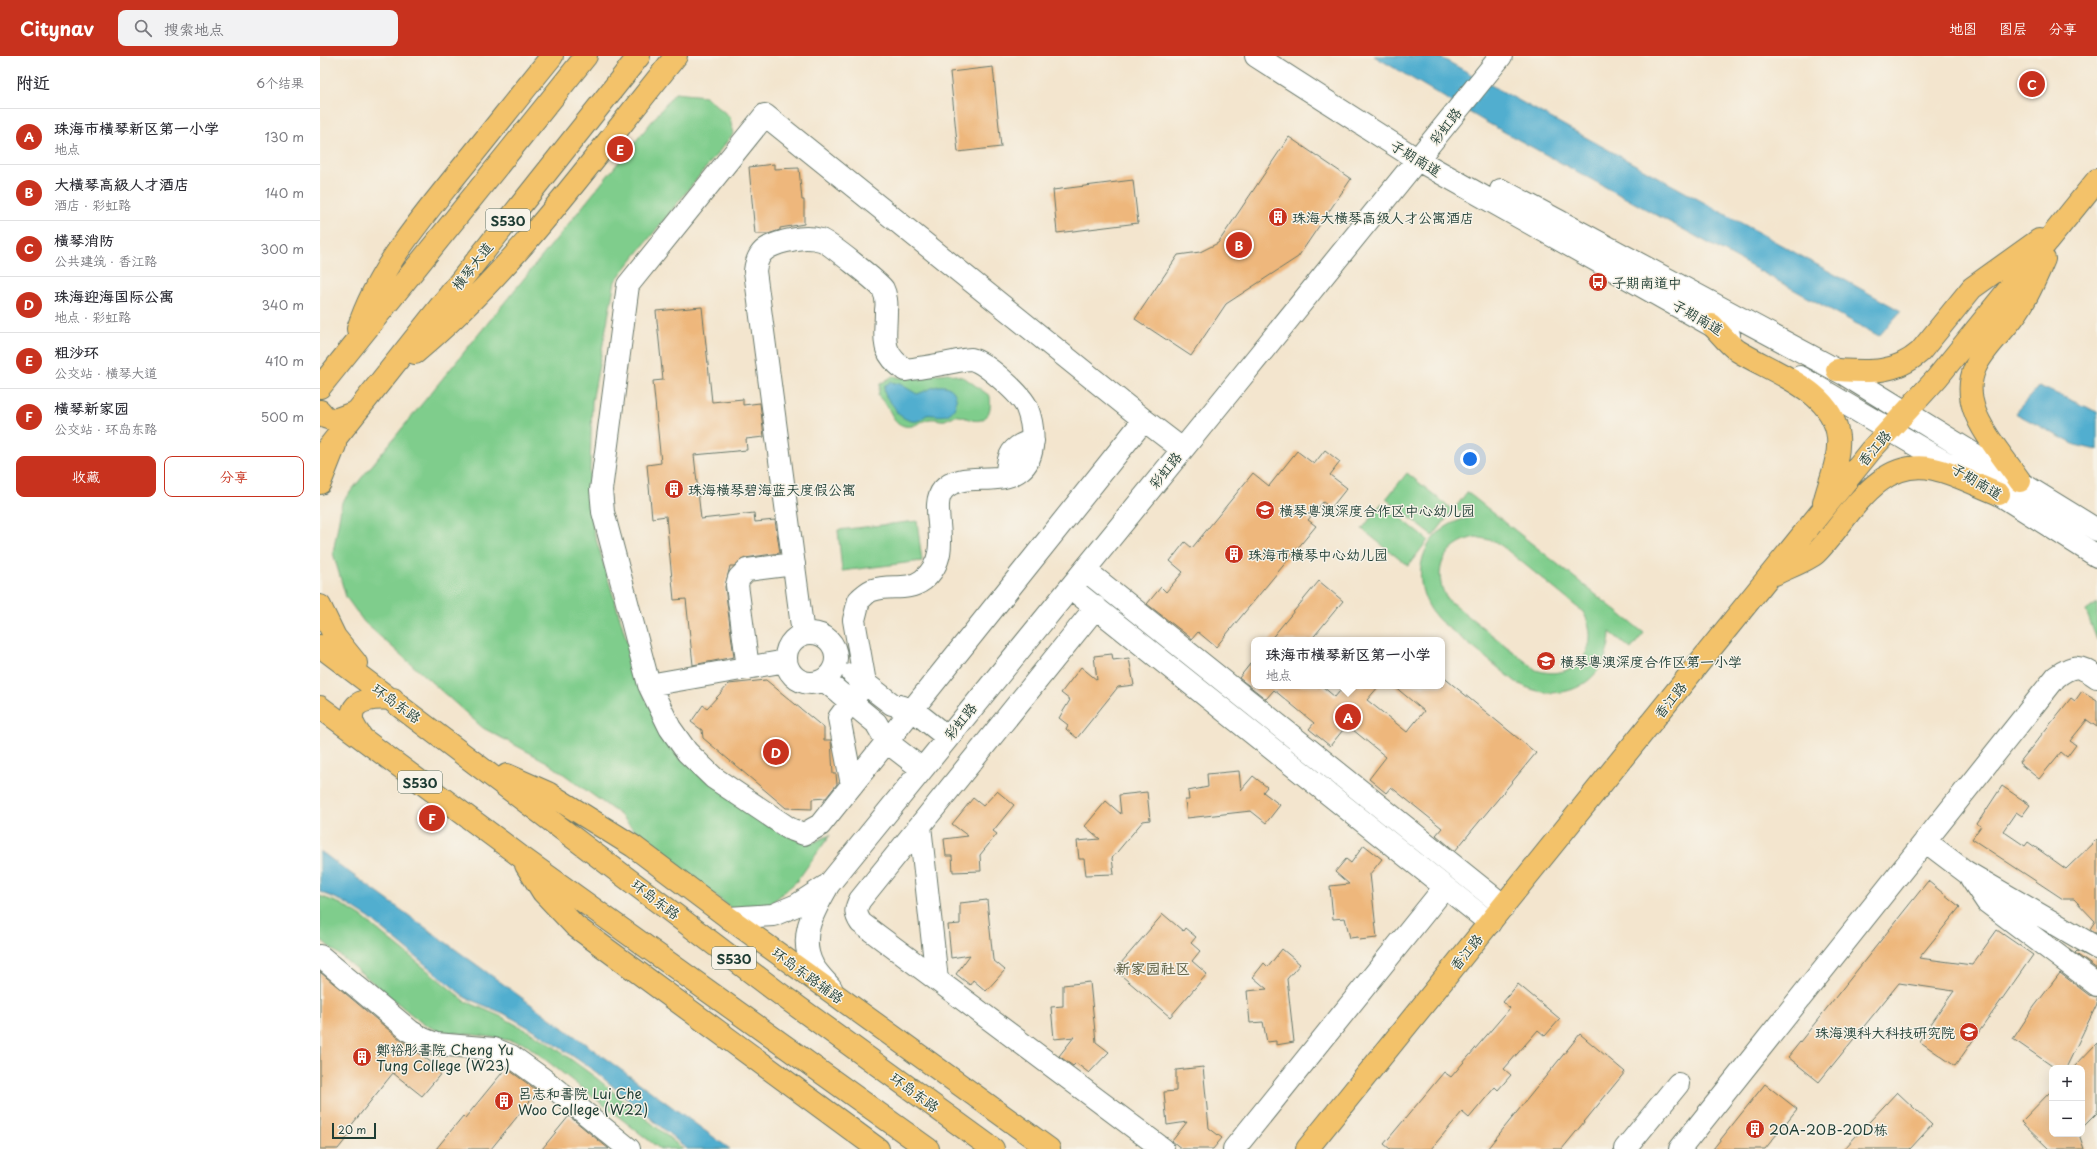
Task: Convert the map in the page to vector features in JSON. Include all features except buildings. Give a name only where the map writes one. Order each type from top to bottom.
[{"type":"main road","points":[[353,344],[367,303],[380,277],[422,217],[552,56]]},
{"type":"main road","name":"S530","points":[[320,387],[353,344],[586,56]]},
{"type":"main road","name":"横琴大道","points":[[320,458],[639,56]]},
{"type":"main road","points":[[378,385],[437,334],[512,259],[676,56]]},
{"type":"main road","name":"香江路","points":[[1307,1149],[1822,510],[1890,430],[1937,378],[2097,180]]},
{"type":"main road","points":[[1837,370],[1883,371],[1912,359],[1920,352],[1972,288],[2061,225]]},
{"type":"main road","points":[[2020,481],[1978,419],[1971,396],[1971,384],[1973,372],[1984,351],[2021,307],[2061,225]]},
{"type":"main road","points":[[1712,325],[1736,350],[1815,394],[1831,414],[1838,438],[1837,451],[1822,510]]},
{"type":"main road","points":[[320,412],[325,417],[334,420],[356,412]]},
{"type":"main road","points":[[320,483],[339,434]]},
{"type":"main road","points":[[1769,577],[1815,554],[1868,491],[1879,481],[1898,471],[1919,468],[1933,469],[2000,494]]},
{"type":"main road","points":[[320,606],[335,637],[385,694],[379,698],[368,699],[354,710],[352,717],[353,725],[362,738]]},
{"type":"main road","name":"环岛东路","points":[[320,646],[478,763],[776,991],[993,1149]]},
{"type":"main road","name":"S530","points":[[320,707],[520,856],[928,1149]]},
{"type":"main road","name":"环岛东路辅路","points":[[478,763],[548,793],[633,846],[729,918],[837,995],[900,1043],[1049,1149]]},
{"type":"main road","points":[[520,856],[543,892],[575,926],[878,1149]]},
{"type":"main road","points":[[776,991],[900,1043]]},
{"type":"street","name":"子期南道","points":[[1256,56],[2000,494],[2097,556]]},
{"type":"street","name":"子期南道","points":[[1282,56],[1422,155],[1837,370],[2020,481],[2097,530]]},
{"type":"street","name":"彩虹路","points":[[829,884],[947,737],[1071,588],[1501,56]]},
{"type":"street","points":[[1144,420],[820,825],[804,834],[798,832],[714,778],[687,752],[670,728],[649,685],[603,512],[601,490],[628,285],[765,115],[1182,449]]},
{"type":"street","points":[[803,634],[755,271],[756,258],[770,246],[797,238],[822,240],[883,289],[887,303],[886,341],[888,355],[895,362],[905,370],[971,359],[987,368],[1019,396],[1027,407],[1033,441],[1031,455],[1020,470],[1007,476],[954,481],[942,490],[938,502],[941,548],[934,566],[923,580],[908,588],[873,590],[858,600],[854,620],[865,683],[840,718],[852,785]]},
{"type":"street","points":[[748,668],[737,585],[739,578],[748,570],[794,564]]},
{"type":"street","points":[[1085,570],[1504,906]]},
{"type":"street","points":[[1071,588],[1490,923]]},
{"type":"street","points":[[1096,607],[860,900],[856,907],[856,916],[861,923],[1163,1149]]},
{"type":"street","points":[[811,632],[827,638],[834,648],[836,660],[835,668],[824,680],[816,683],[800,681],[788,669],[786,661],[790,644],[803,634],[811,632]]},
{"type":"street","points":[[836,660],[892,704],[913,710],[947,737]]},
{"type":"street","points":[[649,685],[786,661]]},
{"type":"street","points":[[1680,1149],[2056,677],[2069,668],[2082,667],[2097,677]]},
{"type":"street","points":[[824,680],[876,723],[887,742],[922,770]]},
{"type":"street","points":[[920,826],[937,980]]},
{"type":"street","points":[[1926,841],[1966,872],[2097,948]]},
{"type":"street","points":[[1966,872],[1987,902],[2097,985]]},
{"type":"street","points":[[729,918],[773,915],[797,905],[829,884]]},
{"type":"street","points":[[829,884],[810,918],[807,941],[813,965],[837,995]]},
{"type":"street","points":[[1234,1149],[1445,887]]},
{"type":"street","points":[[320,956],[410,1031],[423,1039],[448,1046],[494,1049],[518,1061],[629,1149]]},
{"type":"street","points":[[1625,1149],[1678,1084]]},
{"type":"green space","points":[[675,93],[705,96],[730,117],[733,134],[615,281],[592,402],[589,506],[594,532],[642,691],[677,756],[798,840],[812,843],[830,835],[797,881],[766,908],[732,909],[647,843],[619,814],[547,762],[483,728],[364,622],[346,597],[333,553],[342,502]]},
{"type":"green space","points":[[948,373],[965,378],[990,396],[990,410],[987,416],[977,421],[961,416],[954,416],[946,420],[930,419],[915,425],[907,426],[898,423],[893,418],[886,405],[878,396],[880,384],[893,376],[902,378]]},
{"type":"green space","points":[[1407,473],[1453,510],[1433,536],[1386,499]]},
{"type":"green space","points":[[1467,492],[1644,633],[1631,649],[1610,632],[1607,650],[1601,666],[1591,678],[1579,687],[1564,692],[1549,693],[1532,689],[1516,682],[1440,621],[1429,607],[1423,592],[1420,576],[1422,560],[1428,546],[1437,534],[1451,524],[1468,518],[1455,508]],"holes":[[[1476,537],[1494,541],[1583,612],[1589,625],[1590,638],[1588,649],[1582,659],[1574,667],[1563,671],[1550,673],[1536,670],[1447,599],[1442,589],[1440,578],[1444,560],[1449,552],[1456,545],[1465,540]]]},
{"type":"green space","points":[[1382,503],[1428,540],[1408,566],[1362,529]]},
{"type":"green space","points":[[917,521],[922,561],[842,571],[838,530]]},
{"type":"green space","points":[[2097,603],[2097,640],[2086,611]]},
{"type":"green space","points":[[320,896],[341,904],[362,917],[465,1001],[502,1017],[546,1041],[595,1077],[683,1149],[660,1149],[524,1043],[484,1036],[439,1031],[423,1024],[320,939]]},
{"type":"water","points":[[1374,56],[1438,56],[1901,311],[1879,336],[1484,121]]},
{"type":"water","points":[[891,382],[900,384],[917,394],[934,387],[944,386],[953,391],[956,405],[951,413],[946,415],[927,415],[917,421],[908,420],[897,413],[886,397],[884,389],[885,385]]},
{"type":"water","points":[[2039,386],[2097,412],[2097,450],[2075,445],[2015,413]]},
{"type":"water","points":[[320,851],[730,1149],[687,1149],[596,1072],[542,1035],[503,1013],[466,998],[369,918],[342,901],[320,892]]},
{"type":"place","name":"橫琴消防","points":[[2032,84]]},
{"type":"place","name":"粗沙环","points":[[620,149]]},
{"type":"place","name":"珠海大横琴高级人才公寓酒店","points":[[1278,217]]},
{"type":"place","name":"大橫琴高級人才酒店","points":[[1239,245]]},
{"type":"place","name":"子期南道中","points":[[1598,282]]},
{"type":"place","name":"珠海横琴碧海蓝天度假公寓","points":[[674,489]]},
{"type":"place","name":"横琴粤澳深度合作区中心幼儿园","points":[[1265,510]]},
{"type":"place","name":"珠海市横琴中心幼儿园","points":[[1234,554]]},
{"type":"place","name":"横琴粤澳深度合作区第一小学","points":[[1546,661]]},
{"type":"place","name":"珠海市横琴新区第一小学","points":[[1348,717]]},
{"type":"place","name":"珠海迎海国际公寓","points":[[776,752]]},
{"type":"place","name":"横琴新家园","points":[[432,818]]},
{"type":"place","name":"珠海澳科大科技研究院","points":[[1969,1032]]},
{"type":"place","name":"鄭裕彤書院 Cheng Yu Tung College (W23)","points":[[362,1057]]},
{"type":"place","name":"呂志和書院 Lui Che Woo College (W22)","points":[[504,1101]]},
{"type":"place","name":"20A-20B-20D栋","points":[[1755,1129]]},
{"type":"district","name":"新家园社区","points":[[1153,967]]}]
